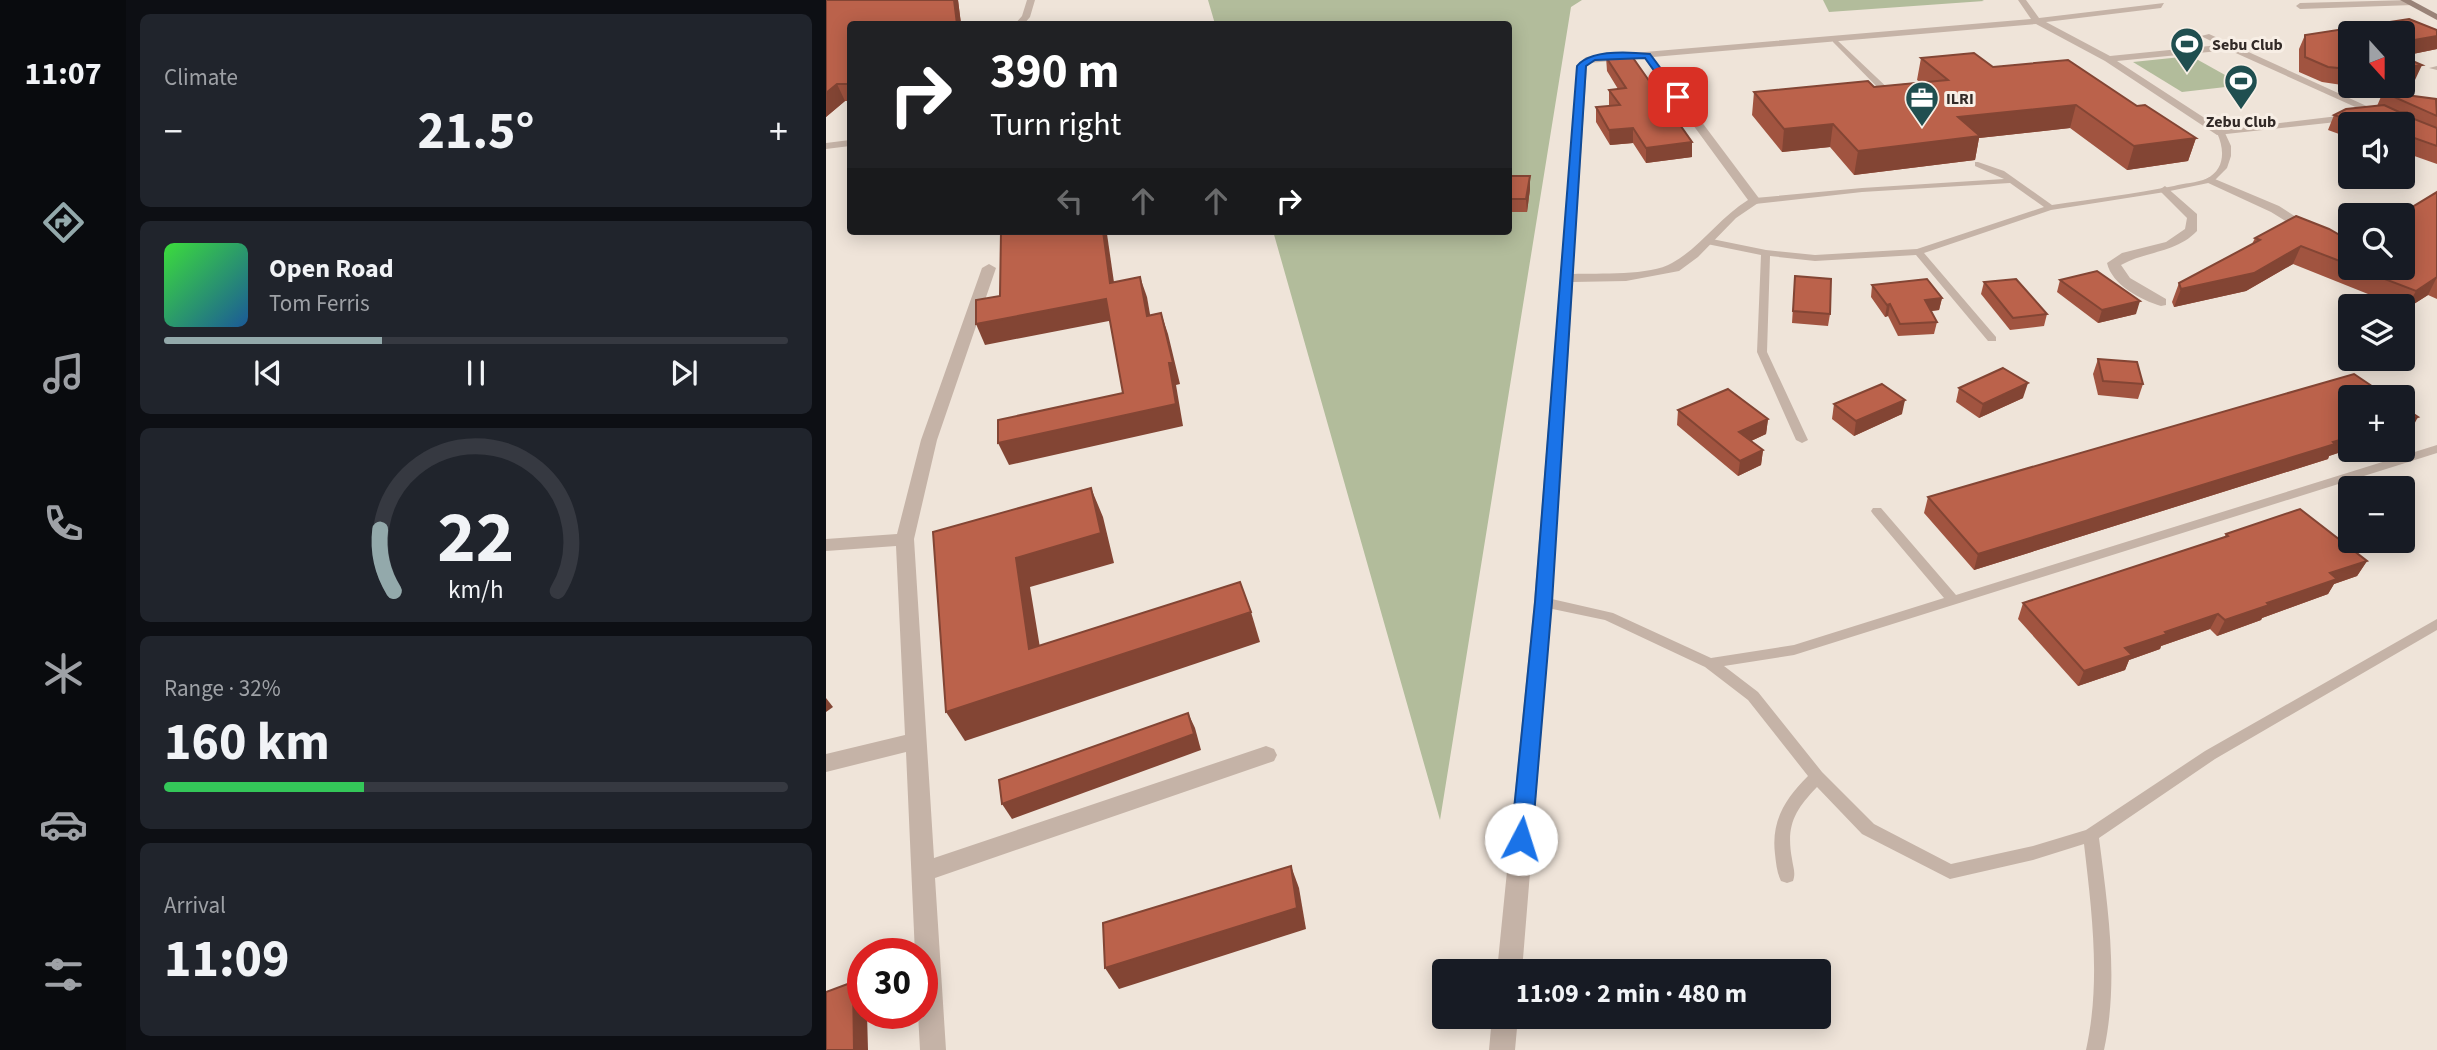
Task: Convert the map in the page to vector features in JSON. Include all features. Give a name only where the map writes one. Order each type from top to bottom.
[{"type":"main road","points":[[2411,1],[2437,10]]},
{"type":"main road","points":[[2411,1],[2437,17]]},
{"type":"street","points":[[1022,21],[1026,17],[1031,0]]},
{"type":"street","points":[[2022,0],[2037,21],[2108,59],[2221,133],[2338,119]]},
{"type":"street","points":[[2300,6],[2411,1]]},
{"type":"street","points":[[1510,959],[1543,602],[1582,66],[1586,61],[1595,58],[1835,41],[2037,21],[2161,5]]},
{"type":"street","points":[[2206,36],[2375,112]]},
{"type":"street","points":[[2108,59],[2231,47]]},
{"type":"street","points":[[1567,278],[1626,277],[1674,268],[1707,241],[1732,215],[1755,201],[1647,55]]},
{"type":"street","points":[[826,146],[847,143]]},
{"type":"street","points":[[2210,180],[2266,204],[2338,249]]},
{"type":"street","points":[[2161,302],[2119,277],[2114,270],[2114,263],[2127,256],[2169,245],[2192,231],[2193,218],[2165,190]]},
{"type":"street","points":[[933,1050],[905,539],[929,440],[989,268]]},
{"type":"street","points":[[829,545],[905,539]]},
{"type":"street","points":[[826,763],[915,741]]},
{"type":"street","points":[[923,872],[1266,755]]},
{"type":"street","points":[[1502,1050],[1504,1029]]},
{"type":"lane","points":[[1835,41],[1891,96]]},
{"type":"lane","points":[[1707,241],[1766,253],[1815,258],[1918,252],[2049,208],[2165,190],[2210,180],[2224,166],[2227,156],[2227,146],[2221,133]]},
{"type":"lane","points":[[1978,164],[2001,173],[2049,208]]},
{"type":"lane","points":[[1755,201],[1862,190],[2011,181]]},
{"type":"lane","points":[[1918,252],[1992,339]]},
{"type":"lane","points":[[1766,253],[1762,352],[1802,440]]},
{"type":"lane","points":[[1710,663],[1794,650],[2437,449]]},
{"type":"lane","points":[[1877,511],[1953,600]]},
{"type":"lane","points":[[1543,602],[1608,617],[1710,663],[1753,696],[1817,778],[1868,829],[1950,872],[2033,853],[2091,835],[2210,755],[2437,624]]},
{"type":"lane","points":[[1787,876],[1779,839],[1791,802],[1817,778]]},
{"type":"lane","points":[[2091,835],[2101,937],[2102,988],[2095,1050]]},
{"type":"green space","points":[[1208,0],[1582,0],[1571,7],[1440,820],[1274,235],[1512,235],[1512,21],[1214,21]]},
{"type":"green space","points":[[1823,0],[1982,0],[1984,1],[1829,12]]},
{"type":"green space","name":"Sebu Club","points":[[2191,56],[2243,85],[2182,92],[2133,62]]},
{"type":"building","points":[[826,0],[954,0],[957,21],[847,21],[847,84],[837,84],[826,93]]},
{"type":"building","points":[[2415,21],[2437,30],[2437,36],[2415,40]]},
{"type":"building","points":[[2338,30],[2338,68],[2328,67],[2305,57],[2305,35]]},
{"type":"building","points":[[1974,53],[1993,67],[2068,60],[2137,106],[2145,105],[2196,138],[2134,146],[2076,105],[1958,117],[1980,136],[1858,151],[1833,124],[1784,129],[1754,92],[1868,81],[1874,87],[1948,80],[1921,58]]},
{"type":"building","points":[[1631,55],[1692,142],[1646,148],[1633,128],[1609,130],[1596,107],[1620,105],[1609,90],[1626,88],[1606,57]]},
{"type":"building","points":[[2415,96],[2436,99],[2437,116],[2396,98]]},
{"type":"building","points":[[2384,105],[2399,112],[2340,112]]},
{"type":"building","points":[[2415,119],[2437,128],[2437,146],[2415,138]]},
{"type":"building","points":[[1512,176],[1530,176],[1526,199],[1512,199]]},
{"type":"building","points":[[2437,192],[2437,277],[2416,291],[2387,280],[2415,280],[2415,205]]},
{"type":"building","points":[[2296,216],[2338,234],[2338,260],[2301,246],[2254,273],[2181,289],[2179,283],[2260,240],[2255,238]]},
{"type":"building","points":[[1001,235],[1104,235],[1110,283],[1140,277],[1147,316],[1161,313],[1173,363],[1169,363],[1176,404],[998,443],[998,420],[1123,393],[1106,299],[976,324],[976,300],[1000,296]]},
{"type":"building","points":[[2097,271],[2140,301],[2102,310],[2060,280]]},
{"type":"building","points":[[1795,276],[1831,279],[1830,314],[1793,311]]},
{"type":"building","points":[[1927,279],[1942,298],[1925,300],[1937,322],[1900,324],[1890,304],[1887,305],[1872,285]]},
{"type":"building","points":[[2016,279],[2047,314],[2013,318],[1984,282]]},
{"type":"building","points":[[2098,359],[2137,362],[2143,384],[2103,381]]},
{"type":"building","points":[[2003,368],[2028,383],[1983,404],[1959,388]]},
{"type":"building","points":[[2354,374],[2370,385],[2338,385],[2338,441],[2333,442],[2335,444],[1978,554],[1928,497]]},
{"type":"building","points":[[1882,384],[1905,400],[1856,421],[1834,404]]},
{"type":"building","points":[[1728,389],[1768,419],[1739,432],[1763,450],[1740,461],[1678,410]]},
{"type":"building","points":[[1091,488],[1101,533],[1016,558],[1029,649],[1240,582],[1251,612],[946,712],[933,532]]},
{"type":"building","points":[[2300,509],[2338,538],[2338,553],[2357,553],[2367,561],[2330,573],[2337,579],[2267,603],[2269,605],[2225,620],[2218,614],[2165,632],[2167,634],[2125,648],[2132,655],[2084,671],[2023,603],[2228,536],[2226,534]]},
{"type":"building","points":[[1188,713],[1194,734],[1002,804],[999,780]]},
{"type":"building","points":[[1291,866],[1297,908],[1105,968],[1103,923]]},
{"type":"building","points":[[847,984],[847,1029],[854,1029],[854,1050],[826,1050],[826,992]]},
{"type":"place","name":"Sebu Club","points":[[2187,74]]},
{"type":"place","name":"Zebu Club","points":[[2241,111]]},
{"type":"place","name":"ILRI","points":[[1922,128]]},
{"type":"route","points":[[1521,839],[1543,602],[1582,66],[1586,61],[1595,58],[1647,55],[1678,97]]}]
